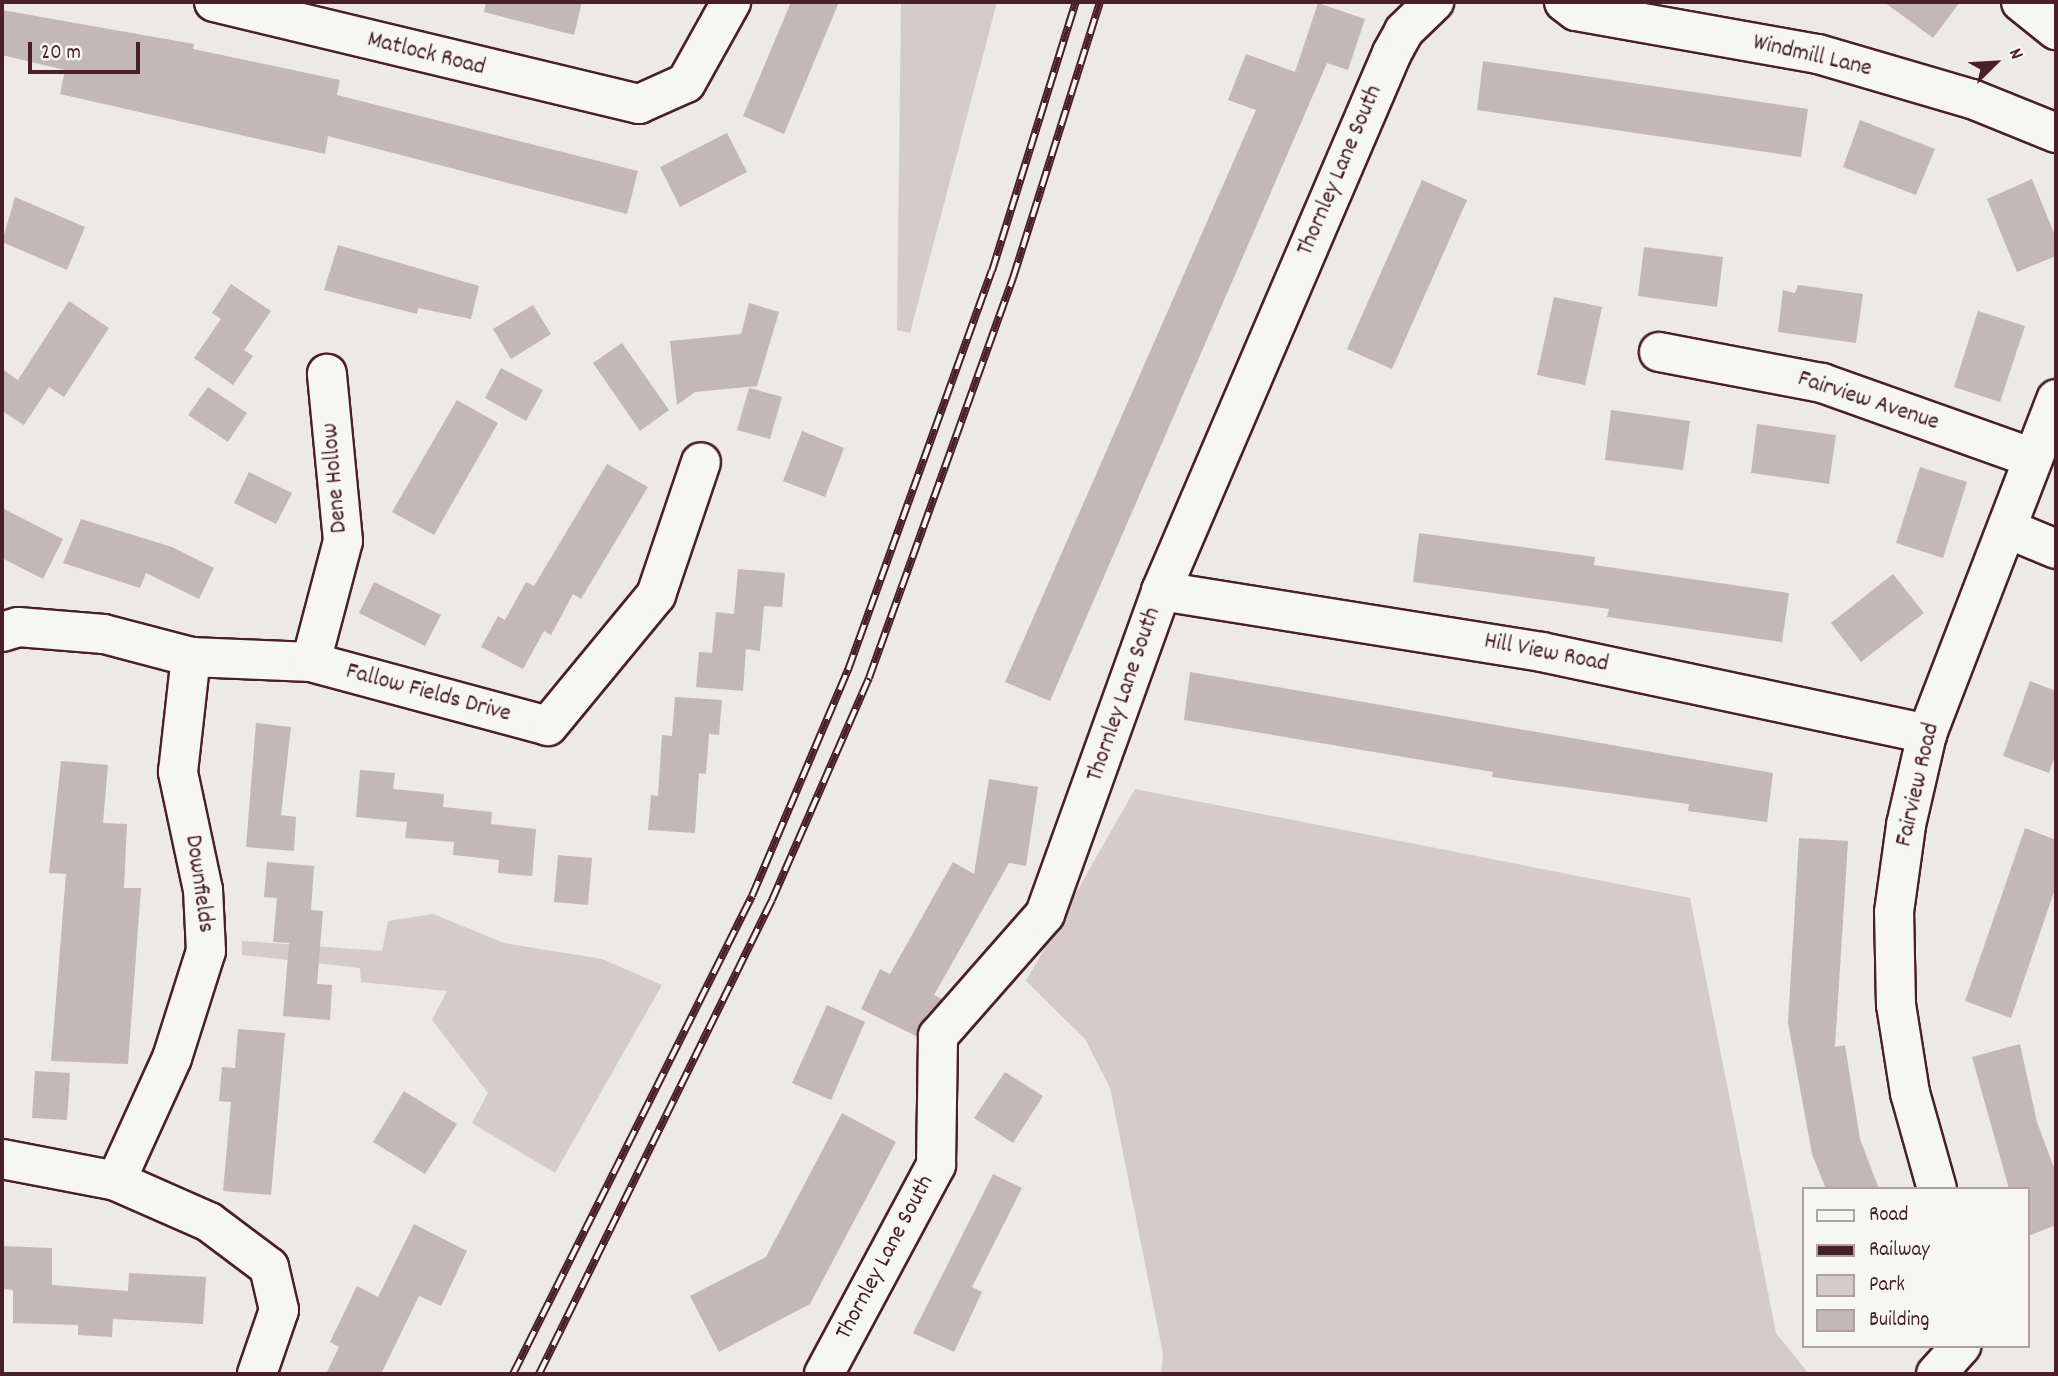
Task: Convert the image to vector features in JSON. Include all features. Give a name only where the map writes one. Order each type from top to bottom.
[{"type":"street","name":"Matlock Road","points":[[214,2],[639,104],[686,83],[731,2]]},
{"type":"street","name":"Thornley Lane South","points":[[824,1374],[936,1166],[938,1036],[1045,914],[1161,591],[1392,53],[1404,31],[1434,2]]},
{"type":"street","name":"Windmill Lane","points":[[1564,2],[1576,11],[1818,54],[1972,99],[2056,133]]},
{"type":"street","points":[[2021,2],[2056,30]]},
{"type":"street","name":"Fairview Avenue","points":[[1659,352],[1822,383],[2033,458]]},
{"type":"street","name":"Dene Hollow","points":[[311,662],[343,541],[327,374]]},
{"type":"street","name":"Fairview Road","points":[[1936,1187],[1910,1093],[1895,979],[1896,900],[1927,734],[2056,399]]},
{"type":"street","name":"Fallow Fields Drive","points":[[2,632],[18,627],[104,634],[191,657],[311,662],[548,726],[656,596],[701,462]]},
{"type":"street","points":[[2008,529],[2056,549]]},
{"type":"street","name":"Hill View Road","points":[[1161,591],[1542,652],[1927,734]]},
{"type":"street","name":"Downfields","points":[[116,1181],[172,1058],[206,951],[203,890],[178,772],[191,657]]},
{"type":"street","points":[[2,1158],[116,1181],[209,1222],[269,1267],[279,1310],[257,1374]]},
{"type":"street","points":[[1936,1374],[1959,1348]]},
{"type":"green space","points":[[901,2],[997,2],[910,333],[897,330]]},
{"type":"green space","points":[[1135,789],[1690,898],[1776,1333],[1809,1374],[1161,1374],[1163,1354],[1110,1088],[1085,1039],[1026,981]]},
{"type":"green space","points":[[433,914],[504,943],[602,959],[662,985],[555,1173],[472,1123],[488,1093],[432,1020],[447,991],[361,982],[360,968],[242,955],[242,941],[382,951],[388,921]]},
{"type":"building","points":[[486,2],[582,2],[574,35],[484,12]]},
{"type":"building","points":[[791,2],[839,2],[784,134],[743,116]]},
{"type":"building","points":[[1884,2],[1960,2],[1933,38]]},
{"type":"building","points":[[1318,3],[1365,19],[1348,70],[1327,63],[1050,701],[1005,682],[1256,110],[1228,100],[1246,54],[1295,72]]},
{"type":"building","points":[[2,10],[194,44],[193,49],[340,80],[337,95],[638,171],[627,214],[328,136],[325,154],[60,94],[65,70],[2,55]]},
{"type":"building","points":[[1483,61],[1808,109],[1801,157],[1477,110]]},
{"type":"building","points":[[1860,120],[1935,149],[1916,195],[1843,167]]},
{"type":"building","points":[[727,133],[747,172],[680,207],[660,167]]},
{"type":"building","points":[[2032,179],[2056,238],[2056,256],[2017,272],[1987,199]]},
{"type":"building","points":[[1422,180],[1467,200],[1392,369],[1347,349]]},
{"type":"building","points":[[15,197],[85,227],[67,270],[2,242]]},
{"type":"building","points":[[338,245],[479,286],[471,319],[418,308],[417,314],[324,290]]},
{"type":"building","points":[[1644,247],[1723,257],[1717,307],[1638,296]]},
{"type":"building","points":[[231,284],[271,311],[244,350],[253,356],[233,385],[194,358],[221,319],[212,313]]},
{"type":"building","points":[[1798,285],[1863,294],[1856,343],[1778,332],[1783,290],[1795,293]]},
{"type":"building","points":[[1554,297],[1602,307],[1585,385],[1537,375]]},
{"type":"building","points":[[69,301],[109,328],[64,397],[49,387],[24,425],[2,411],[2,369],[18,380]]},
{"type":"building","points":[[749,303],[779,312],[757,386],[695,392],[677,405],[670,341],[741,334]]},
{"type":"building","points":[[533,305],[551,334],[511,359],[493,329]]},
{"type":"building","points":[[1978,311],[2025,326],[2000,402],[1954,387]]},
{"type":"building","points":[[622,343],[669,410],[640,431],[593,363]]},
{"type":"building","points":[[501,368],[543,390],[526,421],[485,398]]},
{"type":"building","points":[[208,387],[247,413],[228,442],[188,415]]},
{"type":"building","points":[[749,388],[782,397],[770,439],[737,430]]},
{"type":"building","points":[[457,400],[498,423],[434,535],[392,512]]},
{"type":"building","points":[[1611,410],[1690,421],[1683,470],[1605,460]]},
{"type":"building","points":[[1757,424],[1836,435],[1829,484],[1751,473]]},
{"type":"building","points":[[802,431],[844,448],[825,497],[783,481]]},
{"type":"building","points":[[607,464],[648,487],[581,599],[573,594],[551,635],[544,631],[523,669],[481,647],[498,616],[505,620],[526,582],[534,586]]},
{"type":"building","points":[[1920,467],[1967,482],[1943,558],[1896,543]]},
{"type":"building","points":[[249,472],[292,493],[276,524],[234,503]]},
{"type":"building","points":[[2,508],[63,539],[43,579],[2,558]]},
{"type":"building","points":[[81,519],[172,547],[214,568],[199,599],[146,573],[140,588],[63,563]]},
{"type":"building","points":[[1419,533],[1595,557],[1594,565],[1789,593],[1782,642],[1607,617],[1609,609],[1413,582]]},
{"type":"building","points":[[738,569],[785,573],[782,607],[764,606],[760,651],[746,649],[743,691],[696,687],[699,652],[712,653],[716,612],[734,614]]},
{"type":"building","points":[[1893,574],[1924,613],[1861,662],[1831,623]]},
{"type":"building","points":[[374,582],[441,615],[425,646],[359,613]]},
{"type":"building","points":[[1190,672],[1773,773],[1767,822],[1688,811],[1689,804],[1492,777],[1493,772],[1184,720]]},
{"type":"building","points":[[2030,681],[2056,691],[2056,753],[2049,773],[2003,756]]},
{"type":"building","points":[[675,697],[722,700],[719,735],[709,734],[706,774],[699,773],[695,833],[648,830],[651,795],[658,796],[662,735],[672,736]]},
{"type":"building","points":[[256,723],[291,727],[281,815],[296,817],[294,851],[246,847]]},
{"type":"building","points":[[61,761],[108,765],[103,823],[127,824],[124,888],[141,888],[128,1064],[51,1061],[66,874],[49,873]]},
{"type":"building","points":[[360,770],[395,773],[393,789],[444,794],[443,807],[492,812],[491,824],[536,829],[532,876],[498,873],[499,860],[453,855],[454,842],[405,838],[407,822],[356,817]]},
{"type":"building","points":[[989,779],[1038,787],[1026,866],[1009,863],[934,995],[942,999],[916,1036],[861,1009],[880,969],[890,974],[953,862],[974,874]]},
{"type":"building","points":[[2025,828],[2056,840],[2056,886],[2011,1018],[1965,1001]]},
{"type":"building","points":[[1799,838],[1848,841],[1835,1047],[1845,1045],[1860,1139],[1878,1187],[1825,1187],[1812,1154],[1788,1023]]},
{"type":"building","points":[[558,855],[592,858],[588,905],[554,902]]},
{"type":"building","points":[[267,862],[314,866],[311,910],[323,911],[317,984],[332,985],[330,1020],[283,1016],[289,943],[273,942],[277,898],[264,897]]},
{"type":"building","points":[[827,1005],[865,1022],[831,1100],[792,1083]]},
{"type":"building","points":[[238,1029],[285,1033],[271,1195],[223,1191],[231,1102],[219,1101],[222,1067],[235,1068]]},
{"type":"building","points":[[2020,1044],[2037,1122],[2056,1173],[2056,1225],[2030,1235],[2030,1187],[2008,1187],[1972,1057]]},
{"type":"building","points":[[35,1071],[70,1073],[67,1120],[32,1118]]},
{"type":"building","points":[[1005,1072],[1043,1096],[1013,1143],[974,1118]]},
{"type":"building","points":[[404,1091],[457,1124],[425,1174],[373,1142]]},
{"type":"building","points":[[842,1113],[896,1142],[810,1304],[719,1352],[690,1296],[766,1257]]},
{"type":"building","points":[[993,1174],[1022,1188],[972,1287],[982,1292],[954,1352],[913,1333]]},
{"type":"building","points":[[414,1224],[467,1251],[441,1306],[419,1296],[381,1374],[326,1374],[339,1347],[330,1342],[357,1286],[378,1297]]},
{"type":"building","points":[[2,1246],[52,1248],[52,1285],[128,1291],[129,1273],[206,1277],[203,1324],[113,1319],[112,1337],[78,1335],[78,1325],[13,1323],[13,1290],[2,1289]]},
{"type":"railway","points":[[513,1374],[752,896],[848,670],[992,271],[1076,2]]},
{"type":"railway","points":[[539,1374],[772,900],[869,678],[1013,278],[1100,2]]}]
